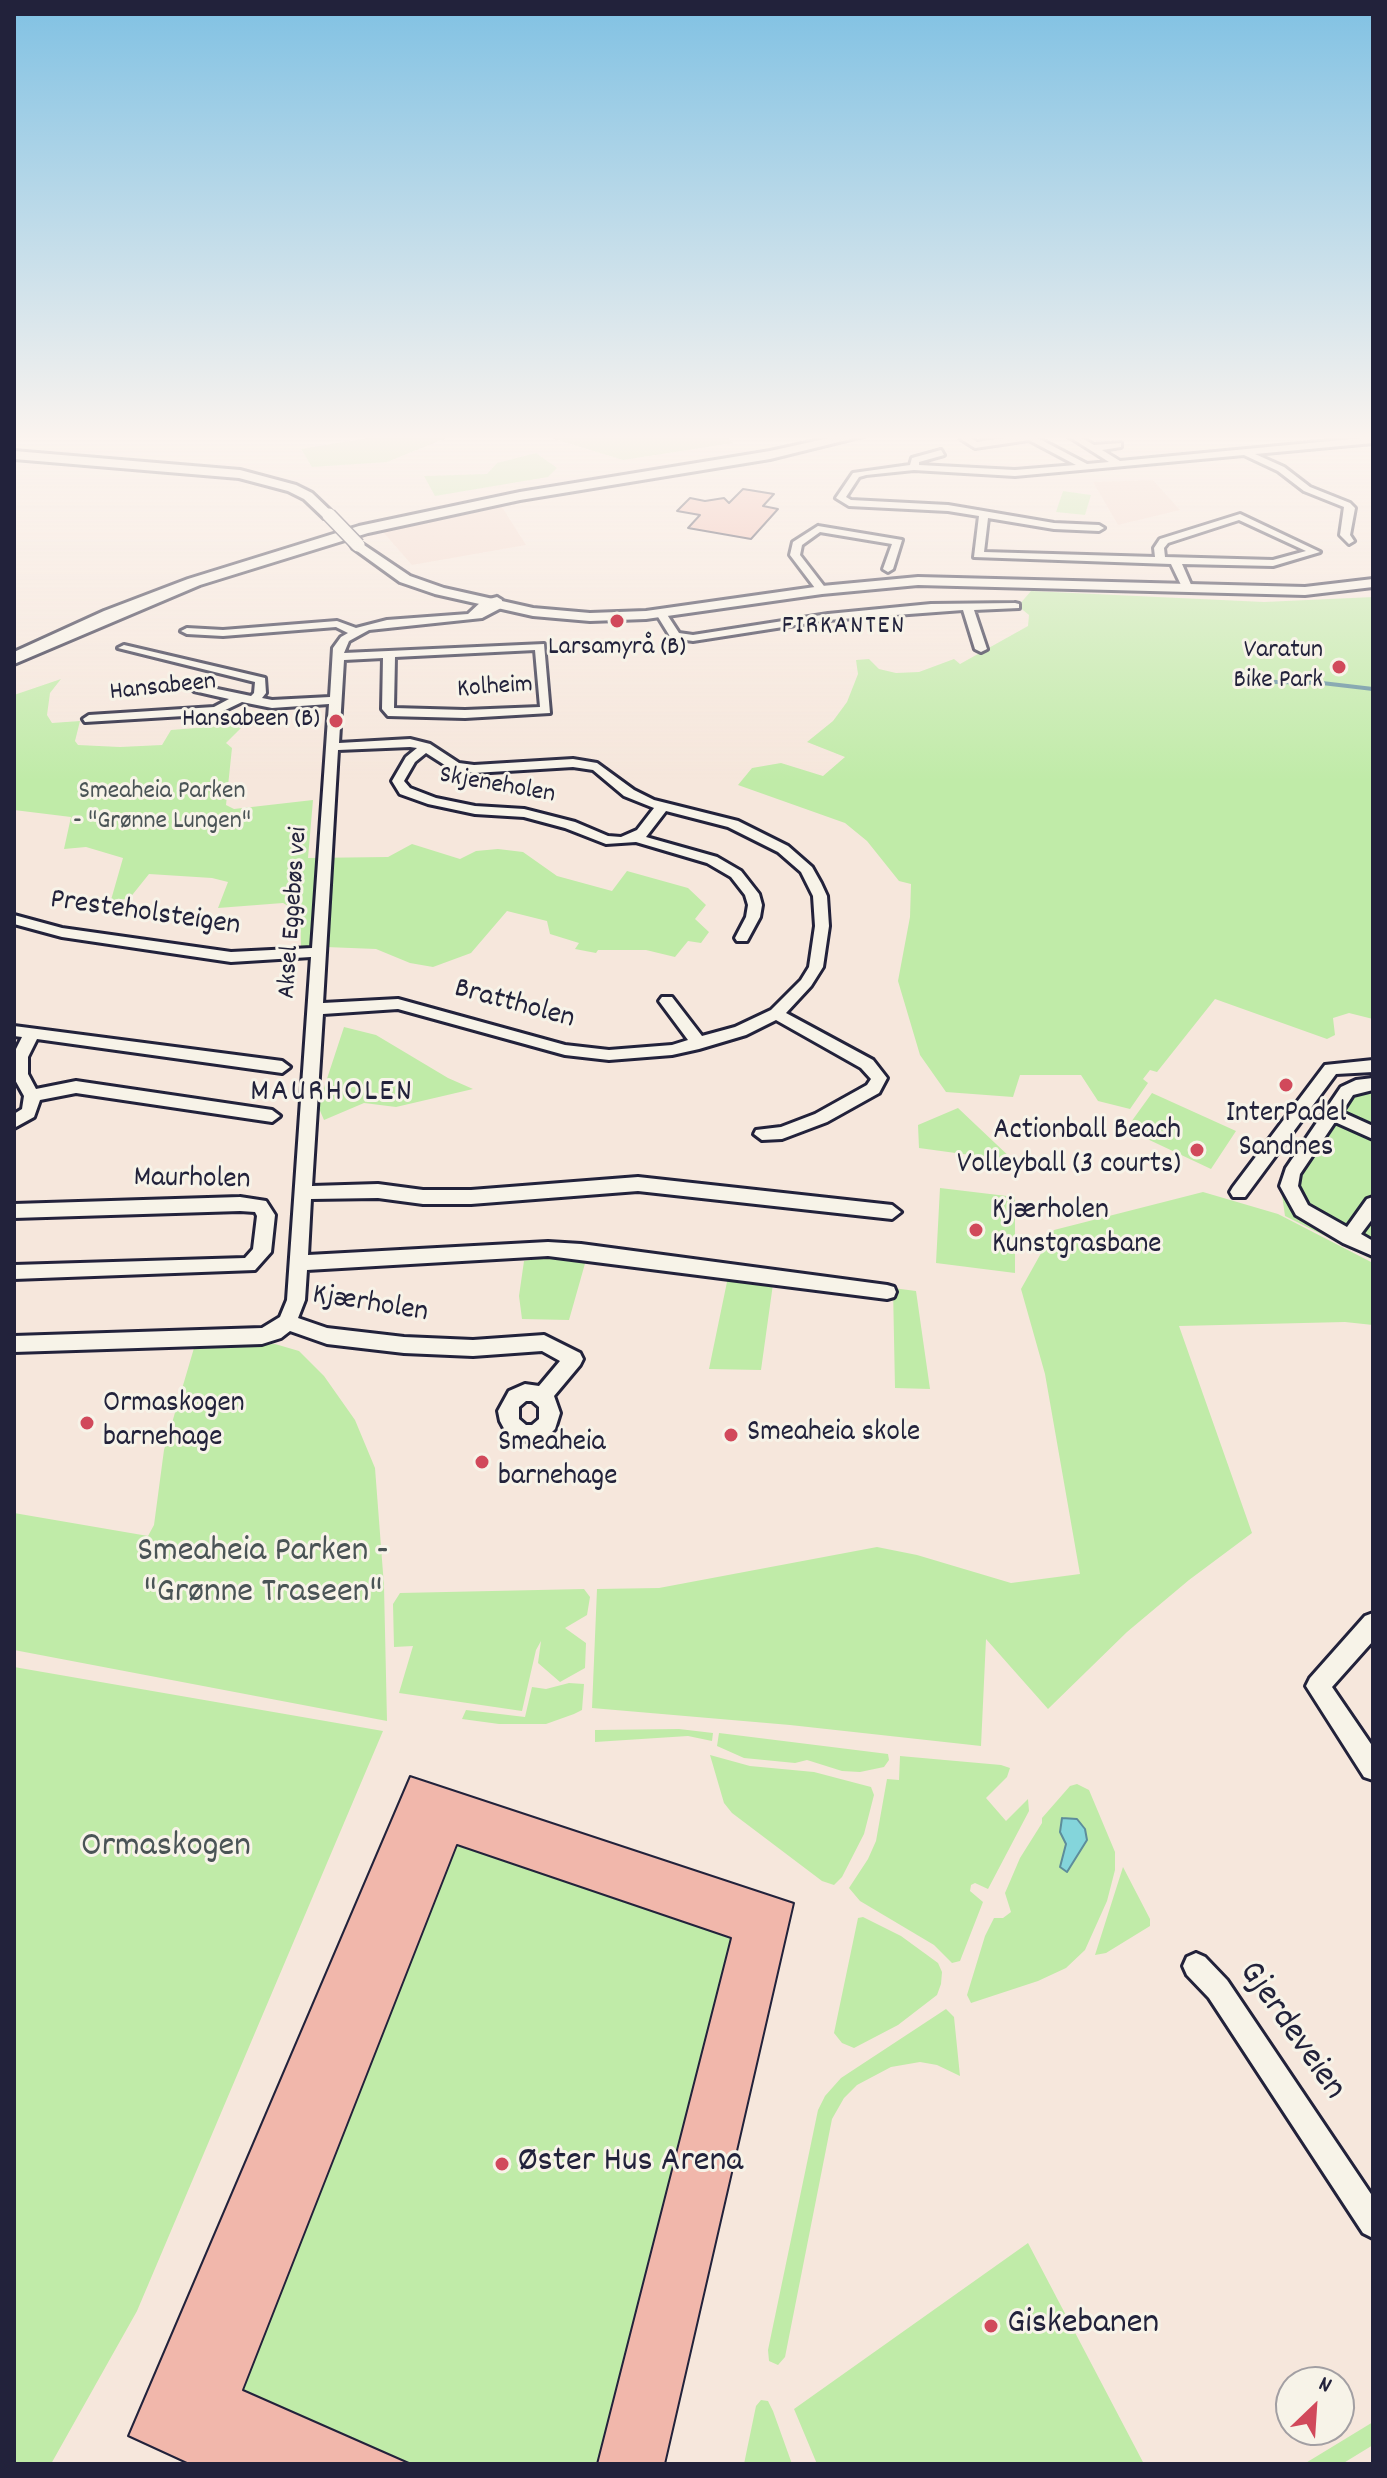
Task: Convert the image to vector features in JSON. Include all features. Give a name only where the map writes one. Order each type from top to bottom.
[{"type":"highway","points":[[14,645],[177,577],[266,550]]},
{"type":"highway","points":[[14,659],[110,615],[194,582],[298,550]]},
{"type":"main road","points":[[364,550],[393,571],[421,585],[493,603],[590,617],[660,612],[822,590],[918,581],[1275,590],[1325,590],[1373,583]]},
{"type":"main road","points":[[1275,590],[1333,584],[1373,574]]},
{"type":"street","points":[[796,550],[795,555],[822,590]]},
{"type":"street","points":[[888,569],[895,550]]},
{"type":"street","points":[[977,550],[980,555],[1273,563],[1315,552],[1310,550]]},
{"type":"street","points":[[1159,550],[1160,560]]},
{"type":"street","points":[[1175,561],[1187,587]]},
{"type":"street","points":[[338,657],[341,643],[356,632],[387,623],[471,617],[493,603]]},
{"type":"street","points":[[660,612],[675,636],[693,638],[828,617],[967,606],[1015,606]]},
{"type":"street","points":[[967,606],[981,649]]},
{"type":"street","points":[[187,631],[223,633],[337,624],[356,632]]},
{"type":"street","name":"Kolheim","points":[[338,657],[389,654],[540,646],[546,710],[465,714],[392,713],[388,709],[389,654]]},
{"type":"street","name":"Hansabeen","points":[[124,648],[261,680],[260,693],[254,701]]},
{"type":"street","name":"Aksel Eggebøs vei","points":[[287,1322],[296,1300],[338,657]]},
{"type":"street","name":"Hansabeen","points":[[198,689],[272,704],[334,700]]},
{"type":"street","name":"Hansabeen","points":[[89,719],[217,710],[240,698]]},
{"type":"street","name":"Skjeneholen","points":[[331,747],[400,743],[426,747],[455,766],[474,769],[589,765],[603,771],[629,793],[662,807],[751,831],[783,849],[807,870],[820,896],[816,967]]},
{"type":"street","name":"Skjeneholen","points":[[426,747],[410,760],[400,776],[402,788],[413,795],[475,810],[535,816],[570,825],[606,840],[636,838],[712,860],[736,874],[752,894],[755,905],[753,917],[742,938]]},
{"type":"street","points":[[636,838],[662,807]]},
{"type":"street","name":"Presteholsteigen","points":[[16,923],[231,957],[318,952]]},
{"type":"street","name":"Brattholen","points":[[315,1009],[398,1004],[536,1044],[587,1054],[637,1055],[699,1044],[740,1031],[776,1014],[806,983],[816,967]]},
{"type":"street","points":[[667,1001],[699,1044]]},
{"type":"street","points":[[762,1134],[782,1133],[821,1118],[873,1089],[878,1083],[877,1073],[867,1064],[776,1014]]},
{"type":"street","points":[[14,1031],[282,1067]]},
{"type":"street","points":[[14,1122],[28,1113],[32,1096],[20,1074],[20,1057],[32,1033]]},
{"type":"street","points":[[1239,1192],[1331,1069],[1373,1066]]},
{"type":"street","points":[[1373,1084],[1356,1086],[1347,1091],[1292,1173],[1289,1186],[1302,1210],[1373,1249]]},
{"type":"street","points":[[32,1096],[76,1087],[272,1116]]},
{"type":"street","points":[[1331,1114],[1373,1133]]},
{"type":"street","points":[[821,1118],[834,1133]]},
{"type":"street","points":[[301,1193],[378,1191],[423,1197],[471,1197],[638,1184],[892,1212]]},
{"type":"street","name":"Maurholen","points":[[14,1211],[240,1204],[260,1206],[266,1215],[262,1252],[249,1265],[14,1272]]},
{"type":"street","points":[[1349,1238],[1373,1204]]},
{"type":"street","name":"Kjærholen","points":[[297,1263],[570,1250],[887,1292]]},
{"type":"street","name":"Kjærholen","points":[[14,1344],[262,1336],[287,1322],[327,1336],[404,1345],[473,1348],[544,1343],[573,1359],[542,1396]]},
{"type":"street","points":[[1373,1624],[1318,1686],[1373,1768]]},
{"type":"street","name":"Gjerdeveien","points":[[1196,1966],[1218,1989],[1373,2223]]},
{"type":"shaded area","points":[[399,550],[500,550],[412,565]]},
{"type":"green space","points":[[1031,591],[1264,602],[1373,597],[1373,1019],[1349,1013],[1333,1018],[1335,1035],[1327,1039],[1215,999],[1157,1072],[1150,1070],[1143,1079],[1148,1083],[1130,1109],[1098,1101],[1081,1075],[1020,1075],[1013,1097],[946,1092],[920,1055],[898,981],[910,917],[911,884],[899,881],[867,841],[845,823],[738,785],[752,768],[781,763],[823,776],[845,757],[807,742],[833,721],[847,702],[858,674],[856,660],[869,659],[879,669],[896,673],[919,672],[954,659],[960,664],[1028,626],[1029,615],[1018,606]]},
{"type":"green space","name":"Smeaheia Parken - \"Grønne Lungen\"","points":[[61,679],[50,693],[47,715],[52,723],[80,721],[75,741],[78,745],[162,745],[171,730],[233,725],[253,716],[226,743],[232,748],[226,805],[234,809],[313,800],[308,858],[388,857],[412,844],[460,859],[476,851],[498,849],[523,852],[557,876],[612,891],[627,871],[688,888],[706,905],[695,919],[709,932],[701,943],[688,941],[675,957],[646,950],[598,950],[596,953],[575,949],[579,943],[550,934],[547,921],[507,911],[471,953],[433,967],[410,963],[376,949],[301,946],[300,913],[283,903],[218,908],[228,882],[212,878],[149,874],[129,899],[111,900],[123,858],[86,847],[64,849],[71,817],[14,810],[14,695]]},
{"type":"green space","points":[[344,1027],[376,1035],[448,1078],[473,1089],[396,1107],[364,1103],[324,1120],[318,1106]]},
{"type":"green space","points":[[1373,1082],[1373,1260],[1285,1216],[1280,1180],[1346,1083]]},
{"type":"green space","name":"Actionball Beach Volleyball (3 courts)","points":[[1152,1093],[1236,1131],[1211,1169],[1126,1129]]},
{"type":"green space","points":[[958,1108],[1014,1161],[919,1148],[918,1125]]},
{"type":"green space","name":"Kjærholen Kunstgrasbane","points":[[940,1188],[1015,1197],[1015,1273],[936,1263]]},
{"type":"green space","points":[[1203,1192],[1278,1214],[1373,1263],[1373,1325],[1345,1322],[1179,1326],[1252,1533],[1127,1632],[1048,1709],[986,1639],[981,1746],[592,1708],[597,1589],[659,1588],[877,1547],[917,1555],[1011,1583],[1080,1574],[1045,1374],[1021,1289],[1054,1230]]},
{"type":"green space","points":[[552,1256],[586,1260],[569,1320],[522,1319],[519,1296],[524,1261]]},
{"type":"green space","points":[[728,1277],[773,1284],[761,1370],[709,1369]]},
{"type":"green space","points":[[893,1288],[916,1291],[930,1389],[895,1388]]},
{"type":"green space","name":"Smeaheia Parken - \"Grønne Traseen\"","points":[[275,1344],[299,1351],[324,1376],[355,1420],[375,1468],[384,1586],[387,1721],[14,1650],[14,1513],[148,1536],[154,1525],[164,1450],[194,1348]]},
{"type":"green space","points":[[584,1589],[590,1597],[587,1615],[565,1628],[586,1643],[585,1668],[560,1682],[538,1663],[541,1641],[536,1650],[522,1711],[399,1693],[413,1646],[394,1647],[393,1604],[400,1593]]},
{"type":"green space","name":"Ormaskogen","points":[[14,1667],[383,1731],[137,2311],[51,2464],[14,2464]]},
{"type":"green space","points":[[569,1683],[584,1684],[582,1710],[546,1724],[499,1724],[462,1719],[466,1710],[525,1717],[532,1687],[546,1689]]},
{"type":"green space","points":[[679,1729],[713,1733],[712,1741],[688,1736],[595,1742],[595,1730]]},
{"type":"green space","points":[[719,1733],[888,1754],[889,1760],[884,1767],[860,1772],[842,1771],[807,1760],[795,1763],[744,1758],[717,1746]]},
{"type":"green space","points":[[710,1755],[750,1766],[814,1772],[871,1787],[874,1795],[864,1834],[842,1877],[834,1885],[822,1881],[732,1813],[724,1803]]},
{"type":"green space","points":[[900,1756],[1010,1768],[1007,1777],[986,1798],[1006,1821],[1028,1799],[1029,1811],[988,1889],[975,1883],[971,1885],[970,1891],[983,1902],[960,1961],[952,1963],[934,1945],[860,1901],[849,1888],[876,1841],[887,1779],[899,1780]]},
{"type":"green space","points":[[1077,1784],[1089,1790],[1115,1852],[1115,1870],[1107,1901],[1085,1950],[1066,1968],[1038,1981],[971,2003],[967,1995],[985,1936],[994,1918],[1003,1918],[1011,1912],[1005,1893],[1020,1858],[1042,1823],[1042,1818],[1070,1786]]},
{"type":"green space","name":"Øster Hus Arena","points":[[457,1845],[731,1938],[597,2464],[411,2464],[243,2390]]},
{"type":"green space","points":[[1123,1867],[1150,1919],[1150,1926],[1106,1953],[1095,1955]]},
{"type":"green space","points":[[863,1917],[901,1936],[938,1963],[942,1972],[937,1995],[898,2025],[854,2048],[842,2043],[834,2033],[858,1918]]},
{"type":"green space","points":[[946,2009],[954,2017],[960,2076],[937,2065],[920,2062],[891,2067],[857,2085],[844,2098],[832,2119],[785,2357],[778,2365],[769,2361],[768,2350],[818,2110],[825,2096],[841,2078]]},
{"type":"green space","name":"Giskebanen","points":[[1028,2243],[1144,2464],[817,2464],[794,2409]]},
{"type":"green space","points":[[761,2400],[768,2401],[773,2411],[792,2464],[744,2464],[756,2406]]},
{"type":"green space","points":[[1373,2422],[1373,2445],[1342,2464],[1304,2464],[1334,2446],[1355,2446],[1355,2433]]},
{"type":"water","points":[[1062,1818],[1077,1819],[1085,1829],[1087,1840],[1067,1872],[1060,1867],[1066,1844],[1060,1832]]},
{"type":"building","name":"Øster Hus Arena","points":[[410,1776],[794,1903],[665,2464],[597,2464],[731,1938],[457,1845],[243,2390],[411,2464],[189,2464],[128,2436]]},
{"type":"waterway","points":[[1234,681],[1322,683],[1373,689]]},
{"type":"place","name":"Larsamyrå (B)","points":[[617,621]]},
{"type":"place","name":"Varatun Bike Park","points":[[1339,667]]},
{"type":"place","name":"Hansabeen (B)","points":[[336,721]]},
{"type":"place","name":"InterPadel Sandnes","points":[[1286,1085]]},
{"type":"place","name":"Actionball Beach Volleyball (3 courts)","points":[[1197,1150]]},
{"type":"place","name":"Kjærholen Kunstgrasbane","points":[[976,1230]]},
{"type":"place","name":"Ormaskogen barnehage","points":[[87,1423]]},
{"type":"place","name":"Smeaheia skole","points":[[731,1435]]},
{"type":"place","name":"Smeaheia barnehage","points":[[482,1462]]},
{"type":"place","name":"Øster Hus Arena","points":[[502,2164]]},
{"type":"place","name":"Giskebanen","points":[[991,2326]]},
{"type":"district","name":"FIRKANTEN","points":[[844,628]]},
{"type":"district","name":"MAURHOLEN","points":[[332,1095]]}]
